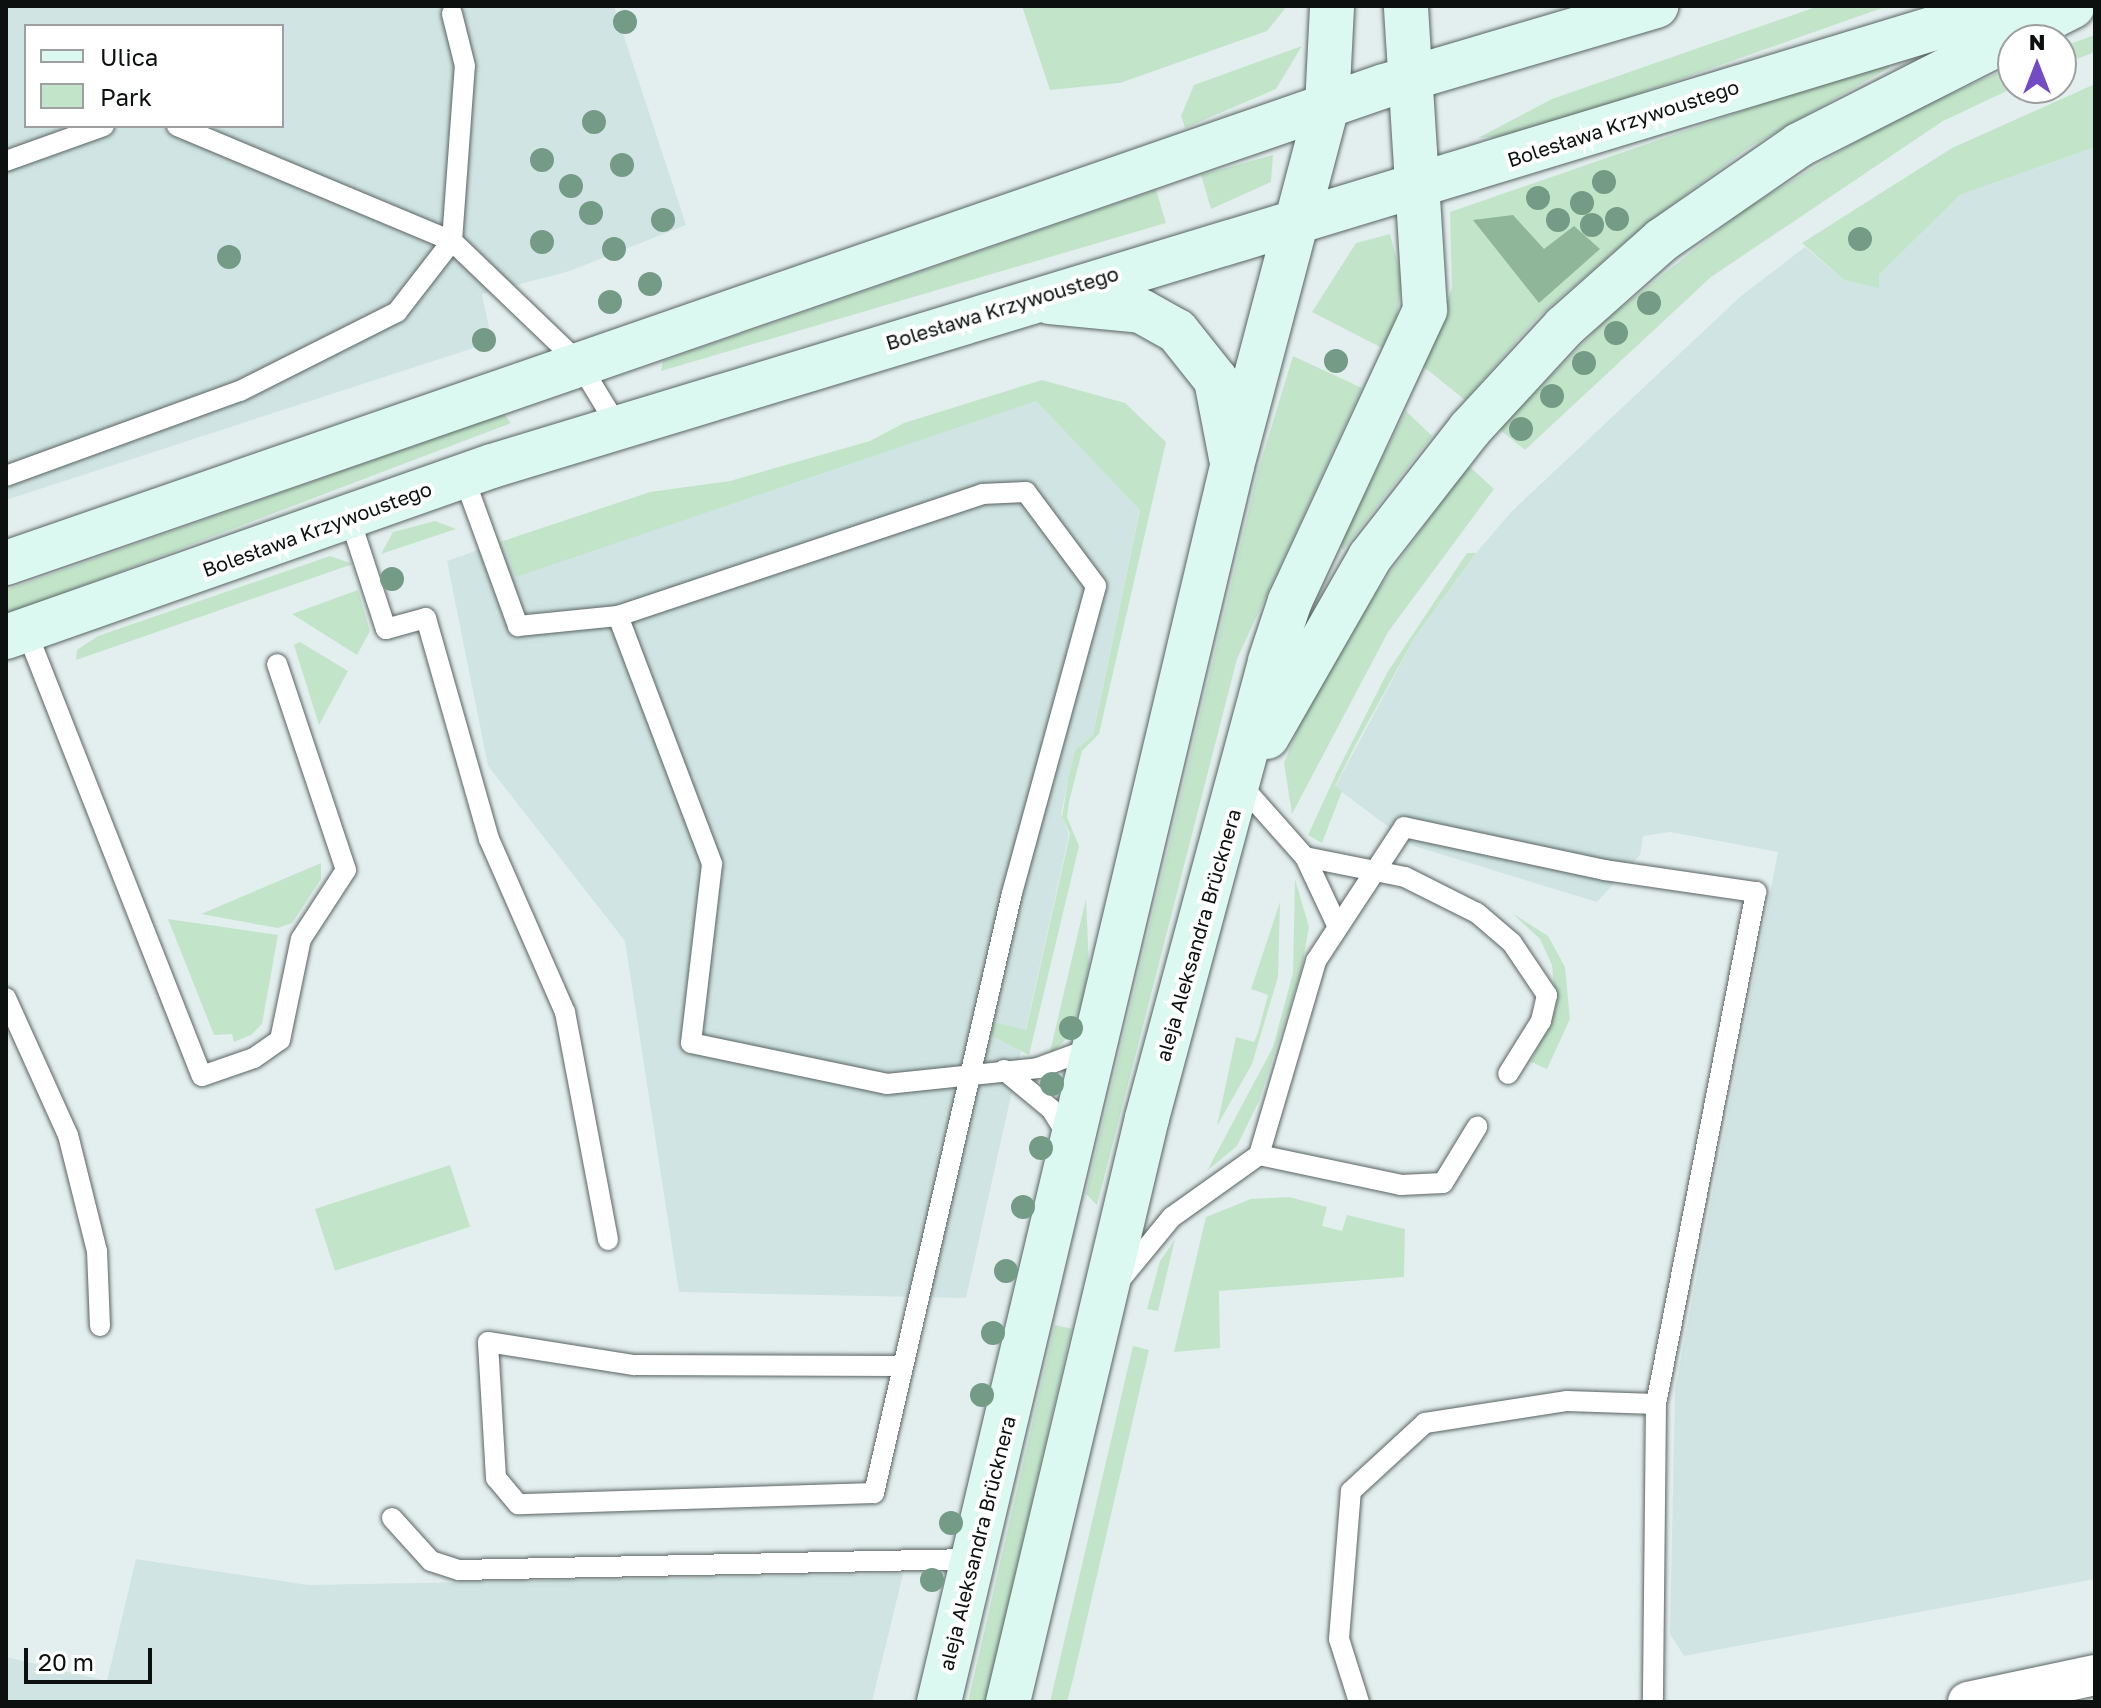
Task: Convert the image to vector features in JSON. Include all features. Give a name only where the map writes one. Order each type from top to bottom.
[{"type":"main road","name":"aleja Aleksandra Brücknera","points":[[939,1702],[1074,1145],[1232,466],[1300,218],[1327,106],[1332,6]]},
{"type":"main road","name":"aleja Aleksandra Brücknera","points":[[1008,1702],[1151,1103],[1290,601],[1425,310],[1406,6]]},
{"type":"main road","points":[[6,563],[1409,78],[1656,6]]},
{"type":"main road","name":"Bolesława Krzywoustego","points":[[16,633],[214,567],[348,513],[463,475],[1024,300],[1300,218],[1418,189],[2007,6]]},
{"type":"main road","points":[[1241,785],[1370,557],[1470,429],[1564,327],[1662,240],[1799,145],[2073,6]]},
{"type":"main road","points":[[1024,300],[1141,311],[1177,331],[1216,380],[1232,466]]},
{"type":"street","points":[[1968,1702],[2095,1675]]},
{"type":"lane","points":[[6,476],[240,391],[397,312],[452,241],[465,66],[452,14]]},
{"type":"lane","points":[[6,161],[98,128]]},
{"type":"lane","points":[[182,128],[452,241],[579,363],[618,427]]},
{"type":"lane","points":[[463,475],[518,626],[618,616],[982,494],[1026,492],[1096,586],[969,1073],[899,1366],[874,1493],[518,1504],[496,1478],[488,1342],[634,1365],[899,1366]]},
{"type":"lane","points":[[348,513],[386,629],[426,618],[489,839],[565,1012],[608,1240]]},
{"type":"lane","points":[[618,616],[712,864],[691,1043],[887,1084],[1038,1068],[1096,1046]]},
{"type":"lane","points":[[16,633],[202,1076],[254,1058],[280,1040],[301,939],[346,870],[277,664]]},
{"type":"lane","points":[[1241,785],[1305,857],[1336,923]]},
{"type":"lane","points":[[1105,1298],[1172,1217],[1259,1155],[1289,1034],[1336,923],[1404,827],[1574,865],[1756,892],[1656,1404],[1653,1702]]},
{"type":"lane","points":[[1305,857],[1376,868],[1477,913],[1531,964],[1547,995],[1541,1021],[1508,1074]]},
{"type":"lane","points":[[6,998],[68,1135],[97,1251],[100,1326]]},
{"type":"lane","points":[[1004,1070],[1051,1109],[1074,1145]]},
{"type":"lane","points":[[1259,1155],[1401,1185],[1443,1183],[1477,1127]]},
{"type":"lane","points":[[1359,1702],[1339,1639],[1351,1491],[1425,1423],[1567,1401],[1656,1404]]},
{"type":"lane","points":[[392,1518],[431,1561],[459,1570],[973,1559]]},
{"type":"shaded area","points":[[6,6],[614,6],[686,225],[570,271],[482,294],[492,342],[6,500]]},
{"type":"shaded area","points":[[2095,147],[2095,1579],[1684,1656],[1670,1634],[1675,1389],[1778,852],[1670,832],[1643,836],[1640,855],[1597,902],[1414,846],[1335,787],[1415,637],[1476,553],[1512,511],[1741,296],[1805,247],[1844,280],[1879,275],[1960,195]]},
{"type":"shaded area","points":[[1035,400],[1140,509],[1093,735],[1075,750],[1061,814],[1069,835],[966,1298],[679,1292],[625,941],[488,766],[447,561],[503,541],[517,576]]},
{"type":"shaded area","points":[[136,1559],[308,1585],[903,1574],[872,1702],[6,1702],[6,1657],[107,1681]]},
{"type":"green space","points":[[1022,6],[1287,6],[1267,31],[1120,83],[1050,90]]},
{"type":"green space","points":[[1819,6],[1888,6],[1521,135],[1478,138],[1552,99]]},
{"type":"green space","points":[[2095,35],[2095,52],[2077,59],[2077,41]]},
{"type":"green space","points":[[1302,46],[1276,89],[1185,128],[1181,116],[1194,85]]},
{"type":"green space","points":[[1890,60],[1889,68],[1748,148],[1645,225],[1537,318],[1465,400],[1424,367],[1452,288],[1450,212]]},
{"type":"green space","points":[[1997,73],[1997,96],[1943,121],[1711,277],[1525,450],[1499,429],[1606,320],[1744,210],[1888,122]]},
{"type":"green space","points":[[2095,84],[2095,147],[1960,195],[1879,275],[1879,288],[1844,280],[1802,243],[1952,148],[2050,104],[2077,104],[2077,92]]},
{"type":"green space","points":[[1273,155],[1271,182],[1211,209],[1201,175]]},
{"type":"green space","points":[[1156,190],[1166,223],[661,371],[663,361]]},
{"type":"green space","points":[[1513,215],[1544,249],[1574,226],[1600,249],[1539,303],[1473,220]]},
{"type":"green space","points":[[1390,234],[1402,279],[1397,316],[1382,348],[1312,312],[1356,243]]},
{"type":"green space","points":[[1293,356],[1362,388],[1237,659],[1097,1205],[1086,1194],[1258,471]]},
{"type":"green space","points":[[1042,380],[1125,403],[1166,442],[1099,734],[1082,751],[1069,802],[1067,817],[1079,846],[1029,1055],[988,1034],[992,1022],[1026,1030],[1070,834],[1062,817],[1069,776],[1075,750],[1093,735],[1140,510],[1036,401],[516,577],[503,541],[650,492],[730,481],[870,441],[904,423]]},
{"type":"green space","points":[[1406,411],[1432,436],[1343,550],[1340,543]]},
{"type":"green space","points":[[504,414],[511,423],[6,615],[6,590]]},
{"type":"green space","points":[[1468,465],[1494,489],[1388,632],[1292,814],[1284,763],[1303,717],[1377,591]]},
{"type":"green space","points":[[435,521],[456,529],[381,554],[393,532]]},
{"type":"green space","points":[[1467,553],[1476,553],[1415,637],[1335,786],[1342,791],[1322,843],[1308,835],[1337,772],[1387,673]]},
{"type":"green space","points":[[330,556],[353,564],[76,660],[77,650],[98,636]]},
{"type":"green space","points":[[358,590],[370,631],[357,655],[292,614]]},
{"type":"green space","points":[[300,642],[348,671],[319,725],[294,645]]},
{"type":"green space","points":[[321,863],[321,879],[292,923],[278,928],[201,914]]},
{"type":"green space","points":[[1295,879],[1309,927],[1301,972],[1259,1101],[1237,1146],[1207,1171],[1273,1047],[1293,973]]},
{"type":"green space","points":[[1086,899],[1089,965],[1082,1001],[1070,1035],[1049,1056]]},
{"type":"green space","points":[[1280,902],[1278,977],[1252,1064],[1217,1126],[1236,1037],[1254,1042],[1258,1032],[1268,995],[1251,989]]},
{"type":"green space","points":[[1512,913],[1548,936],[1565,967],[1570,1019],[1547,1069],[1531,1062],[1556,1008],[1552,965],[1540,939]]},
{"type":"green space","points":[[168,919],[278,935],[262,1024],[251,1035],[234,1042],[232,1034],[214,1035]]},
{"type":"green space","points":[[450,1165],[470,1227],[335,1271],[315,1209]]},
{"type":"green space","points":[[1289,1197],[1327,1207],[1322,1226],[1342,1231],[1347,1215],[1405,1229],[1404,1277],[1219,1291],[1220,1348],[1174,1352],[1206,1217],[1251,1199]]},
{"type":"green space","points":[[1175,1239],[1158,1311],[1147,1309],[1160,1261]]},
{"type":"green space","points":[[1055,1325],[1072,1329],[985,1702],[968,1702]]},
{"type":"green space","points":[[1133,1346],[1149,1350],[1074,1675],[1067,1702],[1050,1702]]}]
